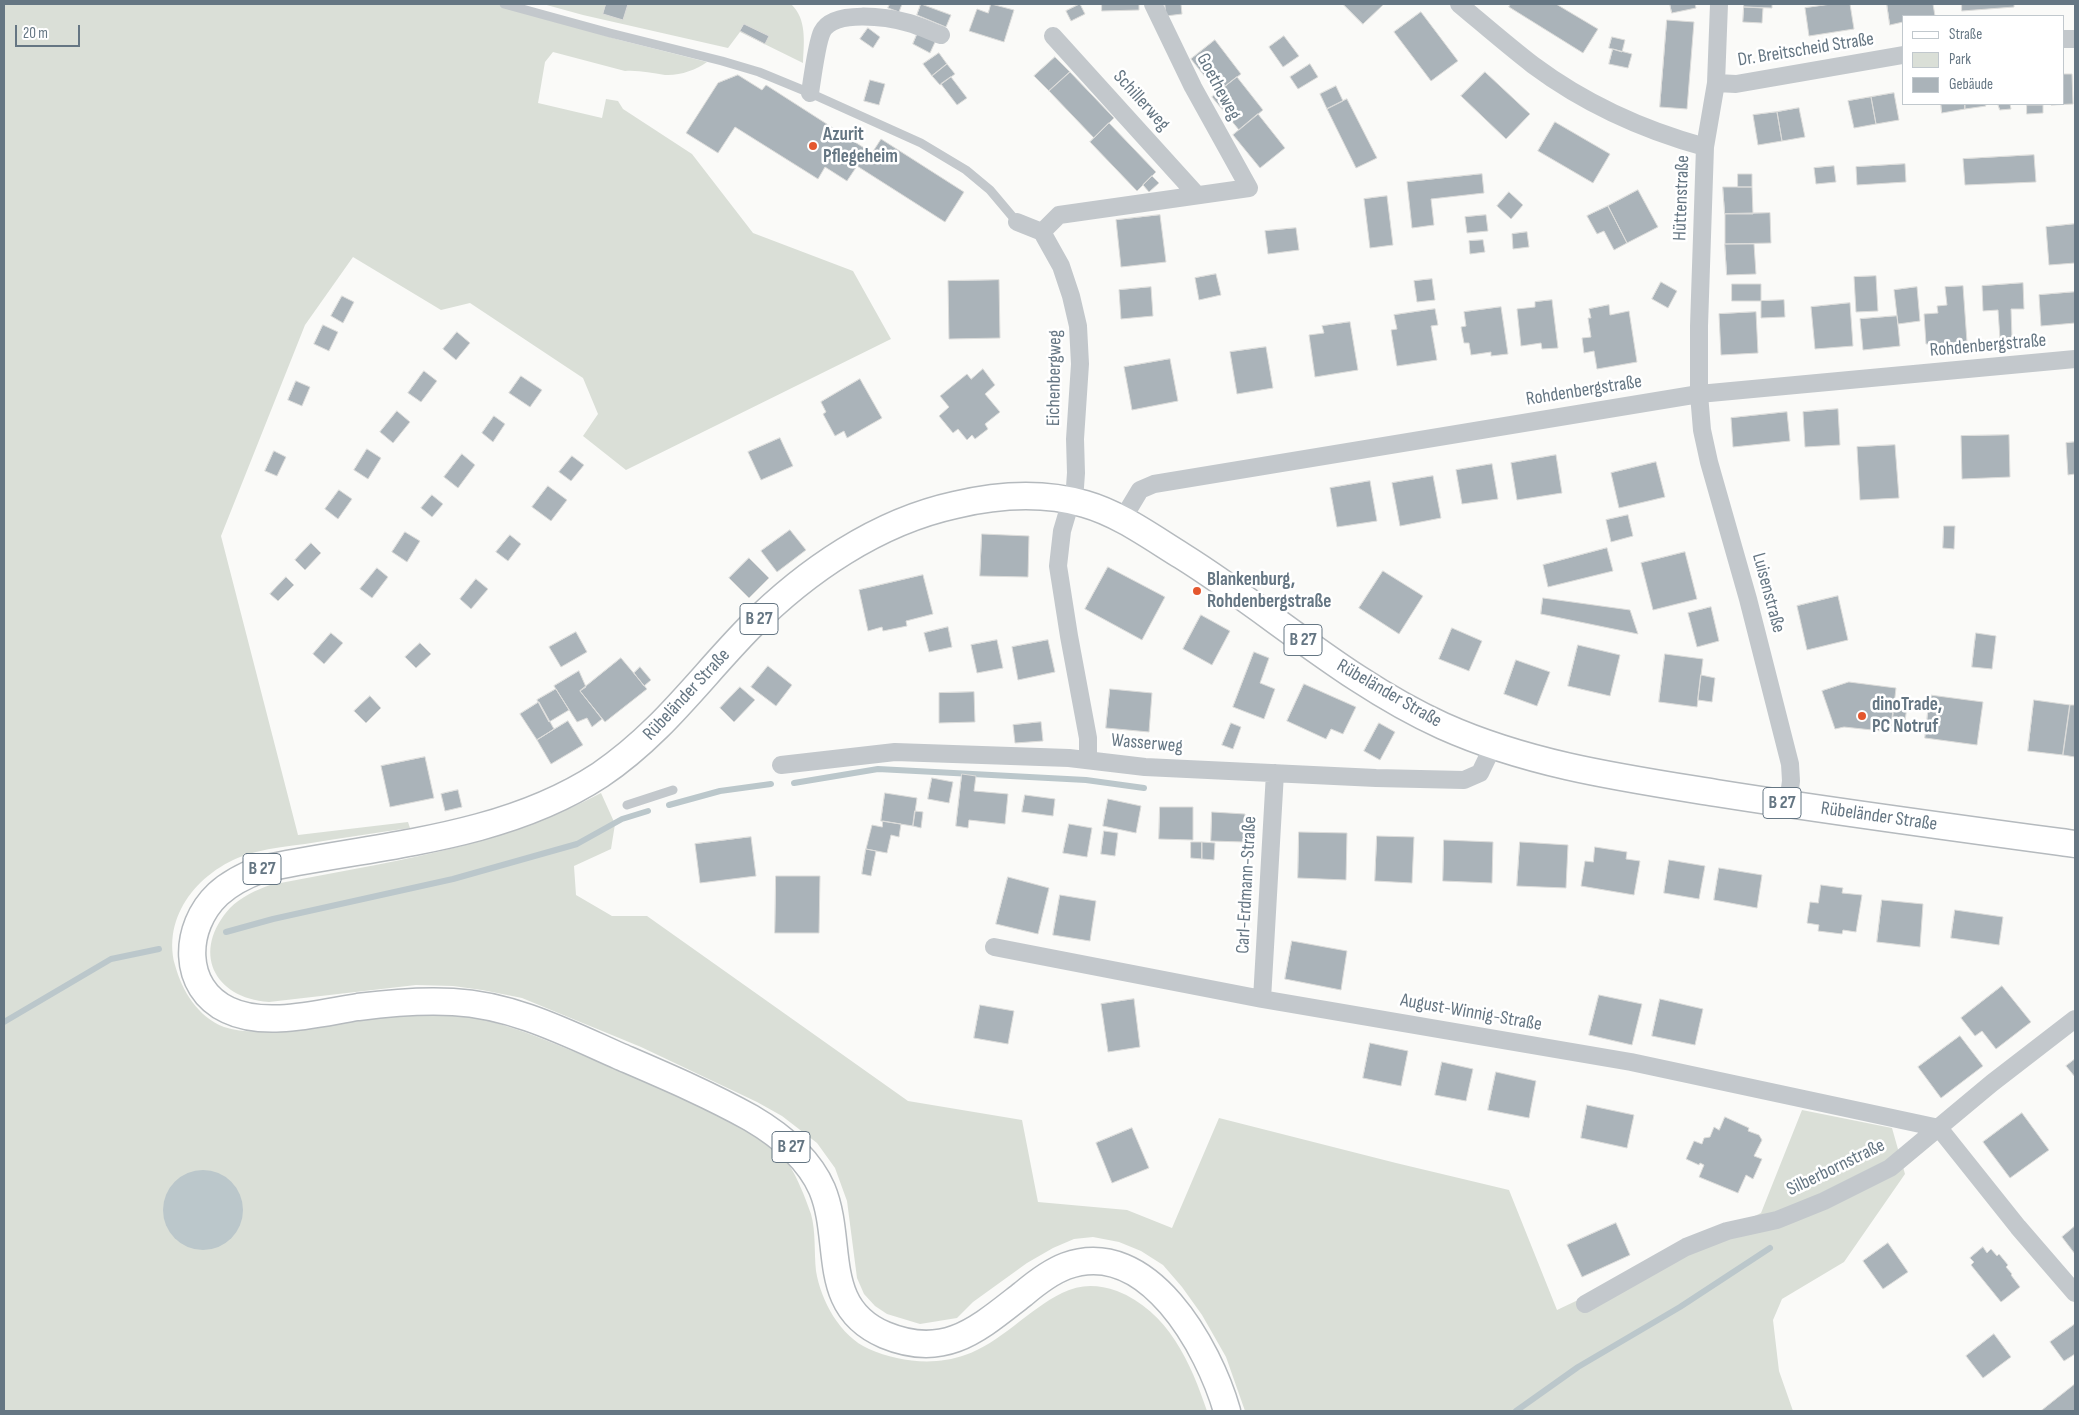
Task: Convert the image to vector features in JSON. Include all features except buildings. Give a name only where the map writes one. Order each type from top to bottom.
[{"type":"main road","name":"Rübeländer Straße","points":[[1227,1411],[1221,1391],[1197,1340],[1168,1300],[1154,1286],[1139,1276],[1110,1264],[1095,1261],[1080,1262],[1064,1267],[1037,1283],[977,1329],[958,1338],[940,1343],[922,1344],[903,1341],[868,1326],[851,1308],[839,1285],[829,1211],[823,1191],[815,1175],[794,1148],[756,1121],[725,1104],[552,1026],[511,1012],[453,1002],[402,1003],[265,1019],[250,1017],[227,1010],[216,1004],[200,986],[194,974],[191,956],[196,930],[212,900],[230,884],[244,876],[271,867],[436,838],[486,824],[566,794],[598,776],[653,733],[750,627],[815,571],[863,540],[924,513],[961,504],[1014,496],[1071,500],[1122,520],[1192,563],[1336,663],[1390,698],[1441,725],[1493,746],[1573,768],[1788,804],[2075,844]]},
{"type":"street","name":"Goetheweg","points":[[1153,4],[1193,88],[1249,188],[1197,195]]},
{"type":"street","points":[[1459,4],[1534,66],[1576,93],[1625,120],[1670,137],[1705,147]]},
{"type":"street","name":"Hüttenstraße","points":[[1699,394],[1699,326],[1705,147],[1716,83],[1719,4]]},
{"type":"street","points":[[810,93],[822,32],[831,22],[847,16],[907,22],[941,35]]},
{"type":"street","name":"Schillerweg","points":[[1053,36],[1197,195]]},
{"type":"street","name":"Dr. Breitscheid Straße","points":[[1716,83],[1736,84],[1902,55]]},
{"type":"street","points":[[1017,222],[1042,232],[1059,215],[1197,195]]},
{"type":"street","name":"Eichenbergweg","points":[[1042,232],[1061,266],[1078,326],[1080,364],[1075,439],[1076,474],[1062,531],[1058,566],[1088,738],[1088,760]]},
{"type":"street","name":"Rohdenbergstraße","points":[[1122,520],[1140,490],[1154,484],[1699,394],[2075,359]]},
{"type":"street","name":"Luisenstraße","points":[[1699,394],[1702,430],[1709,462],[1748,599],[1790,764],[1791,781],[1788,804]]},
{"type":"street","name":"Wasserweg","points":[[781,765],[894,752],[1069,758],[1145,767],[1376,778],[1464,780],[1480,772],[1493,746]]},
{"type":"street","name":"Carl-Erdmann-Straße","points":[[1262,999],[1275,773]]},
{"type":"street","name":"August-Winnig-Straße","points":[[994,947],[1262,999],[1631,1062],[1939,1128]]},
{"type":"street","name":"Silberbornstraße","points":[[1585,1304],[1686,1247],[1727,1231],[1777,1220],[1824,1201],[1890,1168],[1992,1083],[2075,1018]]},
{"type":"street","points":[[1939,1128],[2018,1227],[2075,1293]]},
{"type":"lane","points":[[504,4],[722,61],[758,72],[810,93],[921,143],[966,170],[990,190],[1017,222]]},
{"type":"lane","points":[[628,805],[673,790]]},
{"type":"green space","points":[[4,4],[496,4],[620,40],[707,62],[687,72],[665,75],[625,71],[553,52],[545,62],[538,103],[602,118],[606,99],[618,101],[623,109],[692,154],[753,233],[853,271],[891,339],[626,470],[583,436],[598,414],[583,378],[470,303],[441,310],[353,257],[305,325],[221,536],[298,835],[408,822],[410,828],[280,847],[238,858],[220,867],[192,893],[181,909],[175,926],[172,945],[175,965],[182,984],[192,1002],[206,1017],[215,1023],[237,1030],[281,1030],[394,1014],[428,1013],[449,1014],[489,1021],[546,1040],[684,1098],[747,1131],[777,1152],[794,1173],[811,1214],[816,1271],[827,1305],[849,1336],[869,1349],[904,1360],[917,1361],[941,1361],[965,1355],[990,1343],[1062,1293],[1075,1288],[1102,1287],[1117,1291],[1135,1300],[1164,1325],[1185,1357],[1207,1411],[4,1411]]},
{"type":"green space","points":[[543,4],[791,4],[800,17],[802,24],[804,39],[803,63],[740,32],[728,48]]},
{"type":"green space","points":[[601,793],[615,824],[611,849],[574,866],[576,895],[612,916],[647,916],[908,1101],[1022,1120],[1038,1202],[1127,1210],[1172,1228],[1219,1118],[1509,1190],[1557,1310],[1761,1213],[1802,1110],[1892,1128],[1905,1174],[1844,1262],[1782,1299],[1773,1320],[1779,1371],[1793,1411],[1245,1411],[1226,1357],[1202,1315],[1163,1265],[1141,1251],[1119,1242],[1093,1237],[1074,1239],[1053,1248],[1027,1263],[973,1302],[957,1318],[920,1324],[887,1314],[875,1306],[864,1294],[857,1278],[847,1201],[835,1168],[817,1143],[782,1116],[757,1102],[641,1047],[522,998],[453,986],[416,985],[269,1002],[250,999],[234,992],[222,982],[214,970],[210,956],[212,940],[218,924],[234,904],[259,889],[270,885],[397,861],[481,840],[562,812]]},
{"type":"shaded area","points":[[203,1170],[218,1173],[231,1182],[240,1195],[243,1210],[240,1225],[231,1238],[218,1247],[203,1250],[188,1247],[175,1238],[166,1225],[163,1210],[166,1195],[175,1182],[188,1173]]},
{"type":"waterway","points":[[794,783],[878,769],[1086,780],[1144,788]]},
{"type":"waterway","points":[[669,805],[720,791],[771,784]]},
{"type":"waterway","points":[[226,932],[273,919],[453,879],[577,844],[622,819],[648,811]]},
{"type":"waterway","points":[[4,1022],[111,959],[159,949]]},
{"type":"waterway","points":[[1516,1411],[1578,1367],[1680,1307],[1770,1248]]},
{"type":"place","name":"Azurit Pflegeheim","points":[[813,146]]},
{"type":"place","name":"Blankenburg, Rohdenbergstraße","points":[[1197,591]]},
{"type":"place","name":"dinoTrade, PC Notruf","points":[[1862,716]]}]
